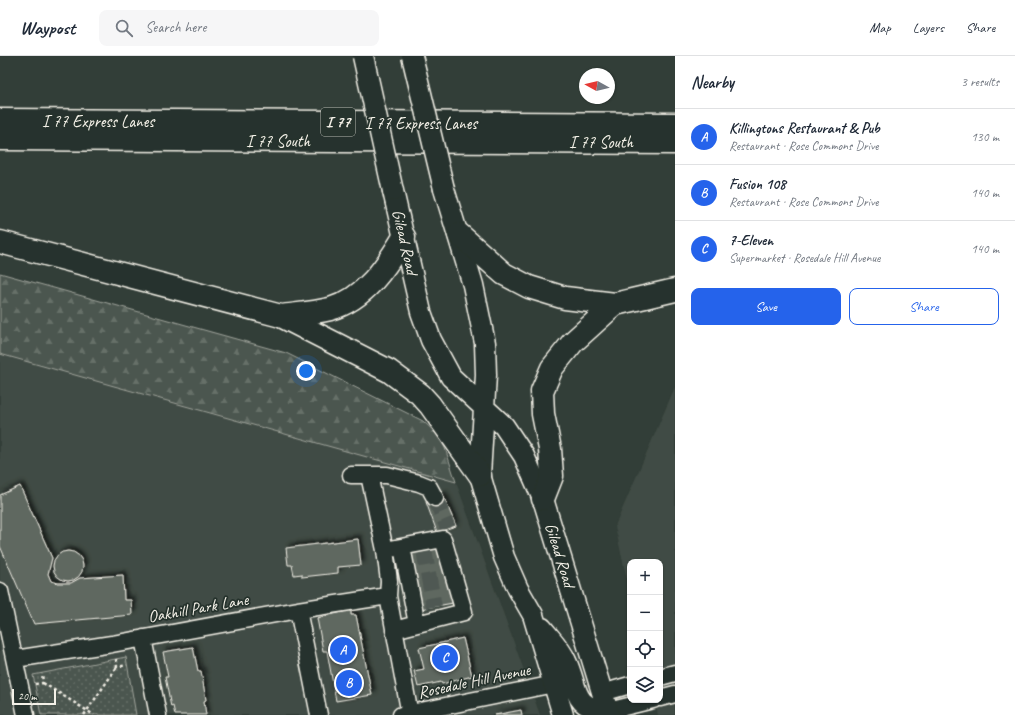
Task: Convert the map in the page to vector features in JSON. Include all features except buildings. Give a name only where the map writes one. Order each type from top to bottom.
[{"type":"highway","name":"I 77 Express Lanes","points":[[0,120],[675,124]]},
{"type":"highway","name":"I 77 South","points":[[0,139],[675,143]]},
{"type":"highway","points":[[459,234],[504,274],[529,287],[565,298],[615,304],[675,290]]},
{"type":"highway","points":[[281,316],[330,309],[355,297],[374,281],[389,262],[404,237]]},
{"type":"highway","points":[[0,242],[281,316],[389,371],[420,394],[430,405],[480,475]]},
{"type":"highway","points":[[543,499],[552,476],[550,449],[543,414],[542,391],[552,368],[572,342],[615,304]]},
{"type":"main road","name":"Gilead Road","points":[[363,56],[420,312],[434,346],[451,377],[504,426],[516,441],[524,456],[543,499],[606,706]]},
{"type":"main road","points":[[412,56],[444,189],[459,234],[476,299],[485,343],[486,375],[480,475],[504,557],[518,589],[533,615],[566,660],[581,701],[587,707],[595,710],[606,706]]},
{"type":"main road","points":[[533,615],[563,715]]},
{"type":"street","points":[[351,475],[387,475],[419,483],[429,487],[436,498]]},
{"type":"street","points":[[369,475],[385,550],[389,581],[388,596],[407,714]]},
{"type":"street","points":[[448,528],[462,567],[454,581]]},
{"type":"street","points":[[385,550],[402,547],[423,546],[443,540],[464,612],[435,613],[417,624],[394,630]]},
{"type":"street","points":[[402,547],[417,624]]},
{"type":"street","points":[[0,591],[26,715]]},
{"type":"street","name":"Oakhill Park Lane","points":[[15,659],[388,596]]},
{"type":"street","points":[[298,610],[319,715]]},
{"type":"street","points":[[143,638],[158,715]]},
{"type":"street","points":[[663,676],[675,673]]},
{"type":"street","name":"Rosedale Hill Avenue","points":[[407,714],[554,684]]},
{"type":"street","points":[[606,706],[627,688]]},
{"type":"street","points":[[663,697],[675,694]]},
{"type":"street","points":[[606,706],[629,703]]},
{"type":"path","points":[[84,715],[117,667],[116,659]]},
{"type":"path","points":[[117,667],[127,665]]},
{"type":"path","points":[[42,673],[43,683]]},
{"type":"path","points":[[35,684],[43,683],[94,715]]},
{"type":"shaded area","points":[[0,354],[456,482],[540,715],[0,715]]},
{"type":"shaded area","points":[[675,387],[675,715],[658,715],[656,703],[663,703],[663,559],[627,559],[627,580],[615,526]]},
{"type":"green space","points":[[0,273],[286,353],[423,421],[438,435],[445,448],[456,482],[0,354]]},
{"type":"green space","points":[[126,657],[136,715],[41,715],[33,675]]},
{"type":"tunnel","points":[[435,498],[448,528]]},
{"type":"tunnel","points":[[424,550],[434,607]]},
{"type":"place","name":"Killingtons Restaurant & Pub","points":[[343,650]]},
{"type":"place","name":"7-Eleven","points":[[445,658]]},
{"type":"place","name":"Fusion 108","points":[[349,683]]}]
